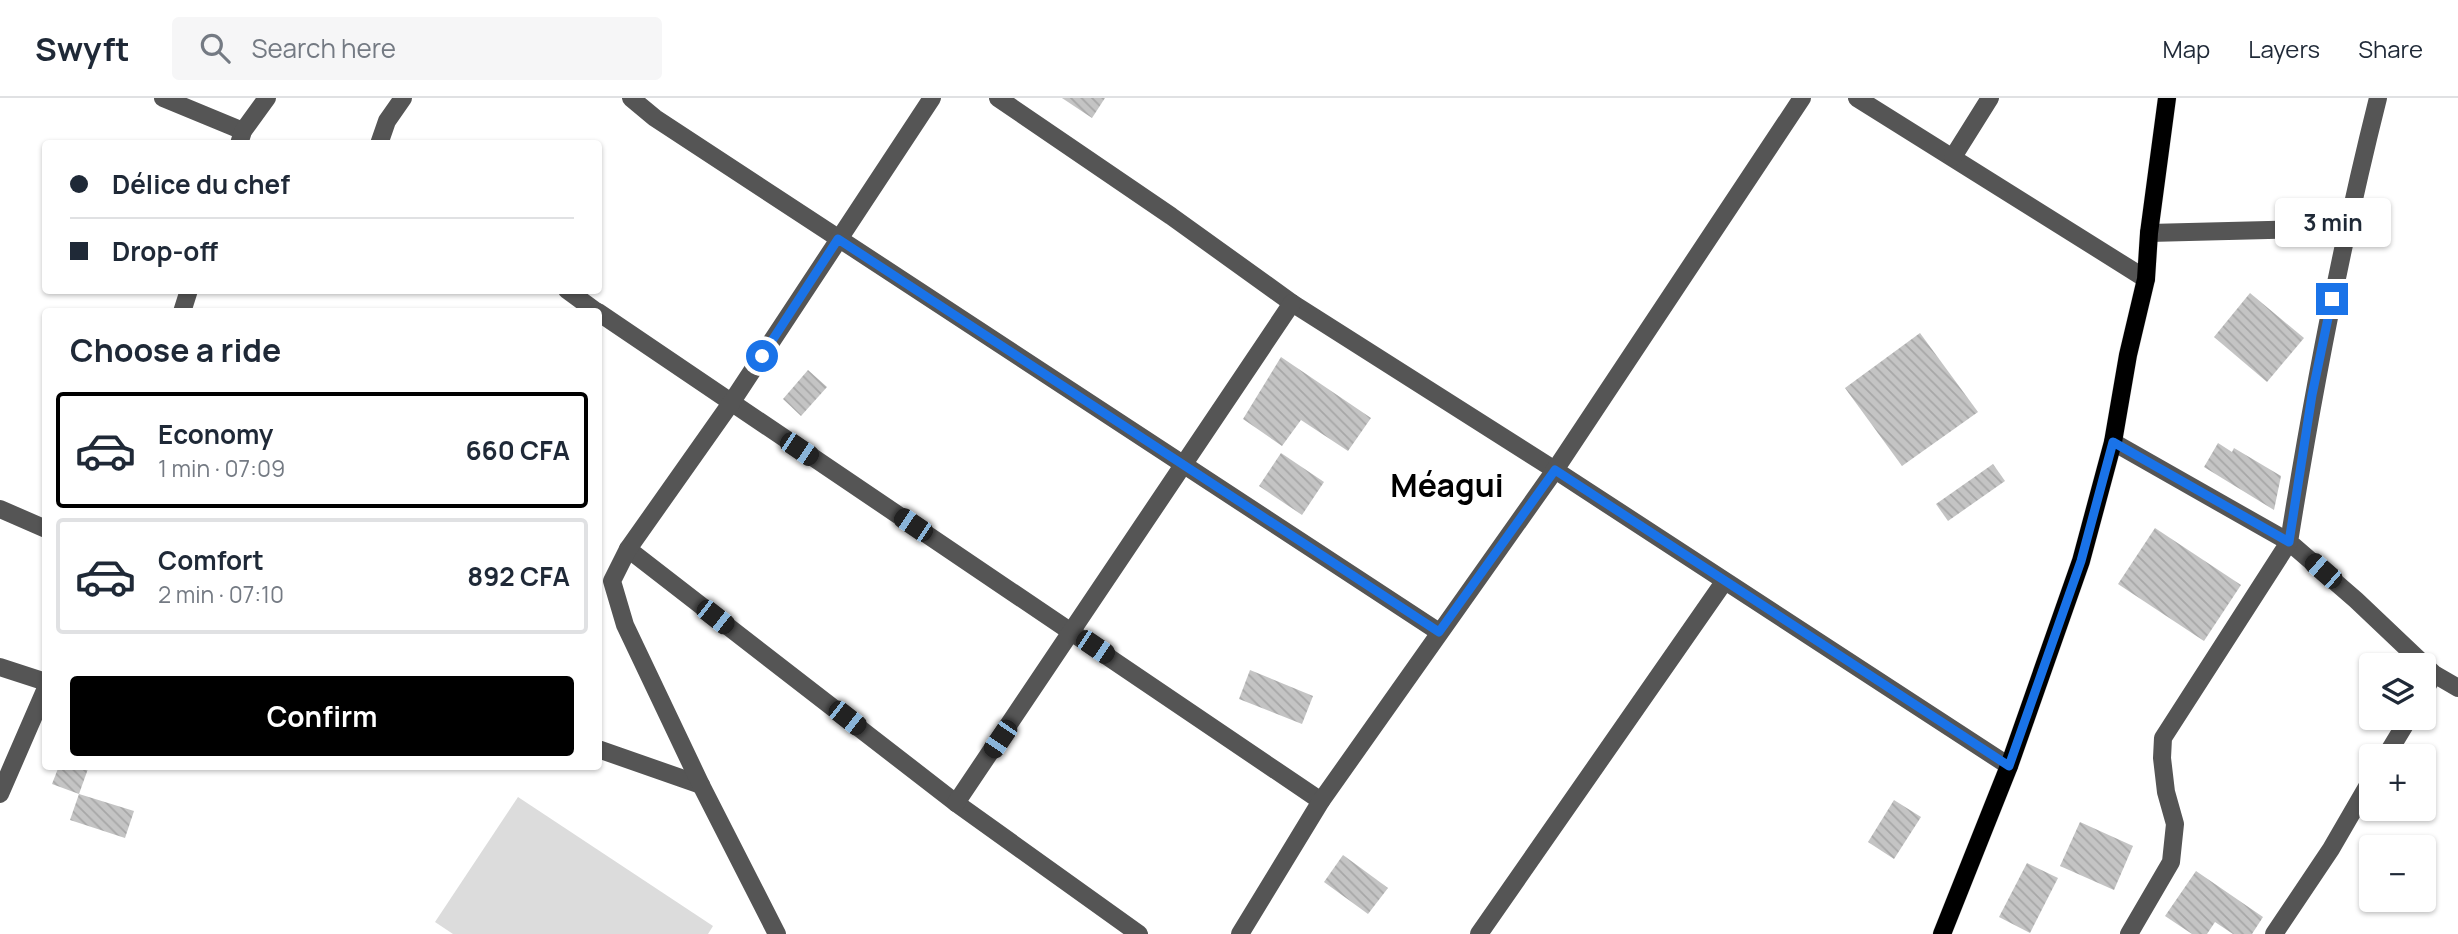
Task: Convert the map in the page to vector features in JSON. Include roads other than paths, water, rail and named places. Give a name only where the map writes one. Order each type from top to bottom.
[{"type":"main road","points":[[1947,932],[2081,561],[2113,442],[2128,355],[2146,279],[2149,233],[2167,98]]},
{"type":"street","points":[[163,98],[241,137],[267,98]]},
{"type":"street","points":[[380,140],[387,121],[403,98]]},
{"type":"street","points":[[631,98],[655,118],[838,239],[1439,632]]},
{"type":"street","points":[[602,591],[612,581],[628,549],[731,403],[932,98]]},
{"type":"street","points":[[998,98],[1171,216],[1292,303],[1555,470],[2009,766]]},
{"type":"street","points":[[1240,934],[1321,801],[1555,470],[1802,98]]},
{"type":"street","points":[[1857,98],[2146,279]]},
{"type":"street","points":[[1953,157],[1990,98]]},
{"type":"street","points":[[2129,934],[2171,862],[2175,824],[2165,783],[2163,738],[2289,542],[2312,395],[2378,98]]},
{"type":"street","points":[[2149,233],[2347,228]]},
{"type":"street","points":[[573,294],[592,308]]},
{"type":"street","points":[[956,803],[1292,303]]},
{"type":"street","points":[[602,315],[1321,801]]},
{"type":"street","points":[[2113,442],[2289,542],[2412,653]]},
{"type":"street","points":[[0,509],[42,527]]},
{"type":"street","points":[[628,549],[956,803],[1139,934]]},
{"type":"street","points":[[612,581],[625,625],[701,785],[777,934]]},
{"type":"street","points":[[1479,934],[1724,582]]},
{"type":"street","points":[[0,667],[42,681]]},
{"type":"street","points":[[2436,675],[2458,688]]},
{"type":"street","points":[[0,794],[42,697]]},
{"type":"street","points":[[602,750],[701,785]]},
{"type":"street","points":[[2274,934],[2331,849],[2359,801]]},
{"type":"district","name":"Méagui","points":[[1447,486]]}]
